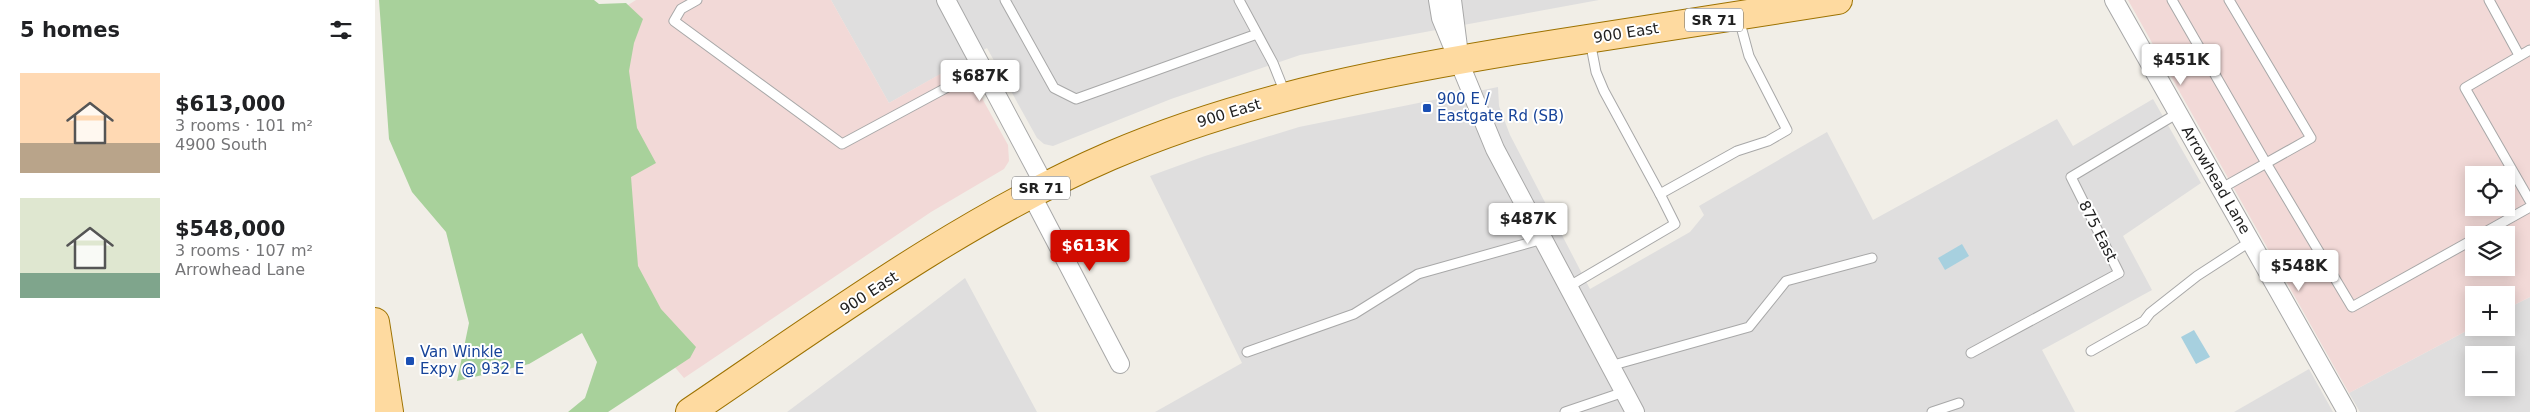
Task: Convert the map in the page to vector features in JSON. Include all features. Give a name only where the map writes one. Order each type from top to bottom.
[{"type":"main road","name":"900 East","points":[[690,412],[877,288],[1038,190],[1165,134],[1225,113],[1338,82],[1459,60],[1738,16],[1784,4],[1838,0]]},
{"type":"main road","points":[[375,322],[389,412]]},
{"type":"street","points":[[946,0],[984,68],[1038,190],[1120,364]]},
{"type":"street","points":[[1437,0],[1441,18],[1495,149],[1635,412]]},
{"type":"street","points":[[1452,0],[1459,60]]},
{"type":"street","name":"Arrowhead Lane","points":[[2114,0],[2347,412]]},
{"type":"lane","points":[[697,0],[681,9],[674,21],[842,144],[984,68]]},
{"type":"lane","points":[[1005,0],[1054,88],[1076,99],[1257,34]]},
{"type":"lane","points":[[1239,0],[1273,63],[1286,96]]},
{"type":"lane","points":[[2172,0],[2266,163],[2353,307],[2465,244]]},
{"type":"lane","points":[[2222,188],[2311,138],[2229,0]]},
{"type":"lane","points":[[2489,0],[2519,55]]},
{"type":"lane","points":[[1659,194],[1737,151],[1767,141],[1787,130],[1749,56],[1738,16]]},
{"type":"lane","points":[[1568,287],[1675,224],[1604,91],[1596,72],[1590,39]]},
{"type":"lane","points":[[2530,50],[2465,88],[2530,201]]},
{"type":"lane","name":"875 East","points":[[1971,353],[2119,273],[2071,177],[2178,113]]},
{"type":"lane","points":[[2496,226],[2530,207]]},
{"type":"lane","points":[[1247,352],[1354,314],[1418,274],[1543,239]]},
{"type":"lane","points":[[2091,351],[2144,321],[2150,313],[2197,276],[2251,241]]},
{"type":"lane","points":[[1610,366],[1749,327],[1786,281],[1872,258]]},
{"type":"lane","points":[[1565,412],[1625,392]]},
{"type":"lane","points":[[1932,412],[1959,404]]},
{"type":"shaded area","points":[[636,0],[831,0],[889,103],[965,60],[983,100],[1008,145],[1009,161],[1004,169],[931,212],[684,378],[650,338],[572,40]]},
{"type":"shaded area","points":[[831,0],[1599,0],[1300,55],[1171,99],[1053,146],[1044,144],[1037,138],[987,48],[889,103]]},
{"type":"shaded area","points":[[2128,0],[2530,0],[2530,297],[2515,304],[2515,286],[2465,286],[2465,332],[2349,393]]},
{"type":"shaded area","points":[[1498,87],[1499,106],[1510,135],[1590,289],[1690,232],[1704,215],[1699,206],[1827,132],[1873,220],[2057,119],[2073,146],[2153,99],[2201,183],[2123,236],[2152,290],[2042,350],[2075,412],[1155,412],[1242,363],[1150,176],[1205,156],[1299,127]]},
{"type":"shaded area","points":[[965,278],[1037,412],[787,412],[918,314]]},
{"type":"shaded area","points":[[2530,297],[2530,412],[2360,412],[2349,393],[2465,332],[2465,336],[2515,336],[2515,304]]},
{"type":"shaded area","points":[[2309,369],[2333,412],[2234,412]]},
{"type":"green space","points":[[379,0],[594,0],[599,4],[626,3],[643,19],[634,43],[629,71],[637,128],[656,163],[631,177],[638,266],[661,309],[696,347],[690,358],[608,412],[568,412],[585,398],[597,362],[582,333],[529,364],[457,381],[469,323],[446,232],[412,192],[389,139]]},
{"type":"water","points":[[1962,244],[1969,256],[1945,270],[1938,258]]},
{"type":"water","points":[[2194,330],[2210,357],[2196,364],[2181,337]]},
{"type":"place","name":"900 E / Eastgate Rd (SB)","points":[[1427,108]]},
{"type":"place","name":"Van Winkle Expy @ 932 E","points":[[410,361]]}]
